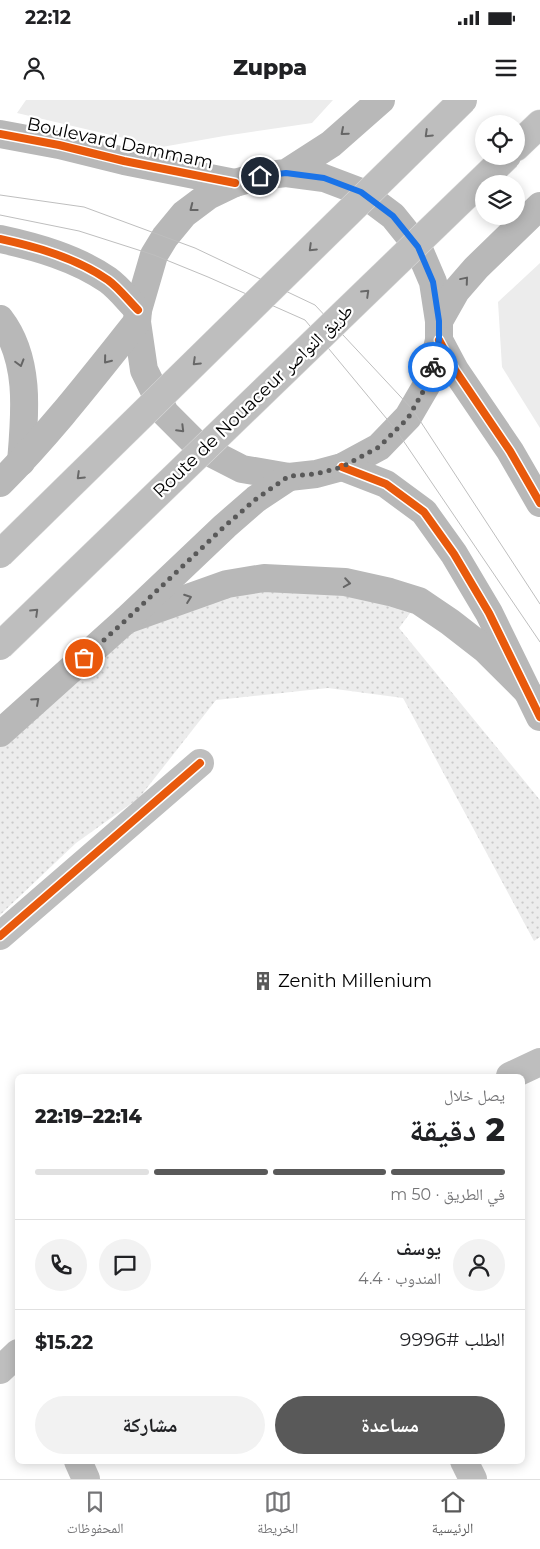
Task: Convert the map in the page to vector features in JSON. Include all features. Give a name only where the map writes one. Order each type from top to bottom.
[{"type":"main road","points":[[286,173],[331,144],[381,100]]},
{"type":"main road","points":[[0,554],[463,100]]},
{"type":"main road","points":[[525,138],[540,124]]},
{"type":"main road","name":"Boulevard Dammam","points":[[0,134],[235,183]]},
{"type":"main road","name":"Route de Nouaceur طريق النواصر","points":[[0,646],[498,165]]},
{"type":"main road","points":[[540,206],[476,268],[456,291],[439,331],[429,381],[408,418],[379,447],[342,467],[316,474],[289,476],[242,469],[199,447],[165,413],[144,370],[138,316],[154,255],[165,237],[184,214],[208,196],[235,183],[260,176],[286,173],[324,178],[361,192],[393,216],[418,247],[433,282],[439,331],[455,370],[510,451],[540,503]]},
{"type":"main road","points":[[0,239],[30,246],[80,264],[109,281],[138,316]]},
{"type":"main road","points":[[0,483],[21,462],[138,316]]},
{"type":"main road","points":[[0,319],[14,346],[22,370],[24,384],[24,428],[21,462]]},
{"type":"main road","points":[[342,467],[386,484],[424,512],[454,554],[489,613],[540,717]]},
{"type":"main road","points":[[0,733],[126,620],[225,526],[256,499],[289,476]]},
{"type":"main road","points":[[126,620],[227,584],[264,578],[345,582],[390,592],[419,601],[486,650],[527,691]]},
{"type":"main road","points":[[0,936],[200,763]]},
{"type":"main road","points":[[514,1074],[540,1062]]},
{"type":"main road","points":[[0,1370],[15,1356]]},
{"type":"main road","points":[[79,1464],[86,1479]]},
{"type":"main road","points":[[466,1464],[473,1479]]},
{"type":"shaded area","points":[[26,100],[333,100],[312,123],[162,147],[17,113]]},
{"type":"shaded area","points":[[540,263],[540,428],[502,367],[498,302]]},
{"type":"shaded area","points":[[290,579],[419,601],[399,628],[540,800],[540,937],[534,941],[403,698],[328,688],[216,700],[139,798],[76,843],[0,915],[0,744],[126,620]]},
{"type":"tram line","points":[[0,195],[84,207],[195,248],[315,305],[413,410],[540,604]]},
{"type":"tram line","points":[[0,215],[79,231],[154,255],[305,320],[396,430],[540,642]]},
{"type":"cycle path","points":[[0,134],[235,183]]},
{"type":"cycle path","points":[[0,239],[42,250],[83,265],[112,283],[138,310]]},
{"type":"cycle path","points":[[439,340],[455,370],[510,451],[540,503]]},
{"type":"cycle path","points":[[342,467],[386,484],[424,512],[454,554],[489,613],[540,717]]},
{"type":"cycle path","points":[[0,936],[200,763]]},
{"type":"way so far","points":[[84,658],[256,499],[289,476],[316,474],[342,467],[379,447],[408,418],[429,381],[433,367]]},
{"type":"place","name":"Zenith Millenium","points":[[263,981]]},
{"type":"route","points":[[260,176],[286,173],[324,178],[361,192],[393,216],[418,247],[433,282],[439,321],[439,340],[433,367]]}]
